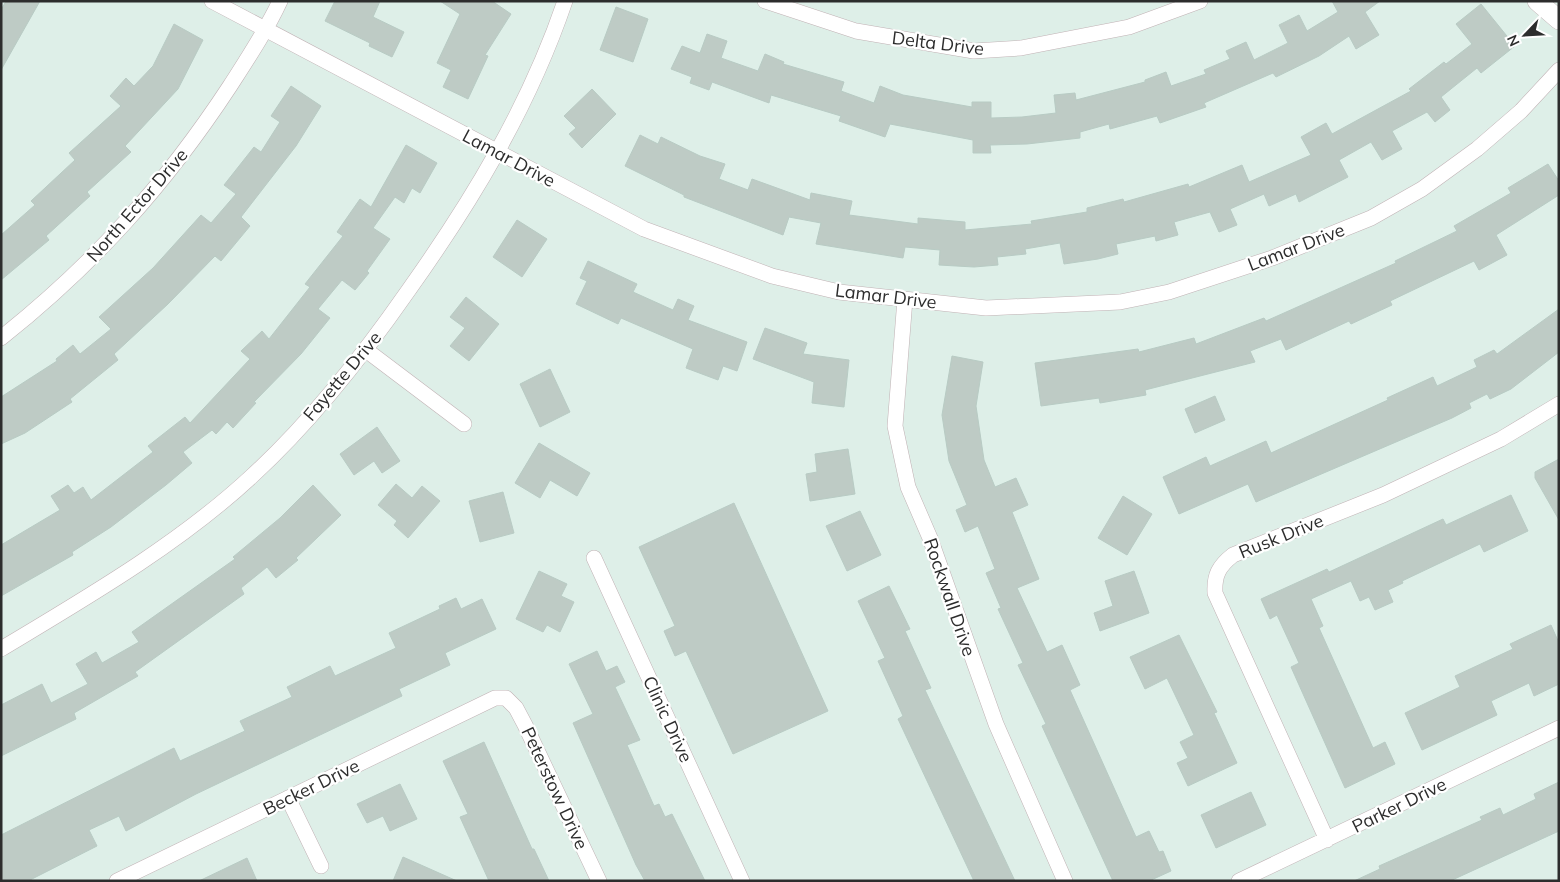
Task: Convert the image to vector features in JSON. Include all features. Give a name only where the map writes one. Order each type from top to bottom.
[{"type":"street","name":"Lamar Drive","points":[[212,1],[644,229],[772,276],[839,292],[986,308],[1120,302],[1169,292],[1272,258],[1371,218],[1422,189],[1477,149],[1521,111],[1559,70]]},
{"type":"street","name":"North Ector Drive","points":[[1,338],[64,284],[109,241],[163,180],[209,118],[266,31],[280,1]]},
{"type":"street","name":"Fayette Drive","points":[[1,649],[65,611],[184,531],[251,477],[317,408],[366,350],[458,220],[499,153],[532,81],[565,1]]},
{"type":"street","name":"Delta Drive","points":[[765,1],[856,31],[974,51],[1021,48],[1128,27],[1200,1]]},
{"type":"street","points":[[1537,1],[1559,20]]},
{"type":"street","name":"Rockwall Drive","points":[[905,299],[895,426],[908,487],[930,538],[996,724],[1065,881]]},
{"type":"street","points":[[366,350],[464,424]]},
{"type":"street","name":"Rusk Drive","points":[[1327,840],[1215,593],[1214,581],[1221,565],[1233,555],[1383,495],[1501,439],[1559,404]]},
{"type":"street","name":"Clinic Drive","points":[[594,558],[742,881]]},
{"type":"street","name":"Becker Drive","points":[[117,881],[494,698],[506,698]]},
{"type":"street","name":"Peterstow Drive","points":[[506,698],[516,708],[526,725],[599,881]]},
{"type":"street","name":"Parker Drive","points":[[1239,881],[1559,728]]},
{"type":"street","points":[[288,798],[321,866]]},
{"type":"building","points":[[6,1],[40,1],[1,70],[1,10]]},
{"type":"building","points":[[335,1],[380,1],[373,17],[404,32],[392,57],[369,46],[370,43],[325,21]]},
{"type":"building","points":[[440,1],[492,1],[511,14],[485,55],[488,56],[468,99],[443,87],[451,70],[437,63],[460,14]]},
{"type":"building","points":[[1332,1],[1380,1],[1365,12],[1379,35],[1356,49],[1349,36],[1319,56],[1276,77],[1273,73],[1204,103],[1206,107],[1160,123],[1157,116],[1110,129],[1109,124],[1080,132],[1080,138],[1027,144],[990,145],[991,153],[973,153],[973,140],[890,124],[885,137],[839,121],[841,116],[771,95],[769,103],[712,82],[709,90],[690,83],[692,77],[671,69],[682,46],[700,53],[707,34],[727,41],[721,58],[758,71],[765,54],[784,62],[783,64],[844,82],[841,91],[874,103],[880,86],[903,95],[972,107],[972,102],[991,102],[991,118],[1022,117],[1056,113],[1054,95],[1075,93],[1076,100],[1145,82],[1145,80],[1166,72],[1171,86],[1206,74],[1204,70],[1230,59],[1226,51],[1246,42],[1254,60],[1288,43],[1279,25],[1299,15],[1307,31],[1338,12]]},
{"type":"building","points":[[1481,4],[1515,46],[1481,73],[1477,68],[1441,97],[1450,110],[1435,122],[1427,112],[1392,131],[1402,149],[1382,160],[1371,142],[1339,160],[1348,177],[1299,202],[1296,194],[1269,206],[1264,194],[1230,209],[1237,225],[1219,232],[1210,212],[1174,222],[1178,235],[1156,241],[1155,236],[1116,244],[1118,254],[1098,259],[1064,264],[1060,243],[1025,249],[1026,254],[997,257],[998,265],[974,267],[939,265],[940,250],[905,247],[903,258],[816,244],[821,223],[789,217],[783,235],[684,197],[684,195],[625,166],[640,135],[658,144],[661,137],[700,156],[725,164],[719,179],[748,190],[752,179],[810,200],[811,193],[852,201],[849,215],[918,224],[918,218],[965,222],[965,230],[1032,224],[1031,221],[1087,212],[1087,208],[1123,199],[1124,202],[1188,184],[1189,187],[1242,165],[1249,182],[1311,155],[1301,137],[1326,123],[1332,134],[1411,91],[1409,89],[1444,62],[1446,64],[1472,44],[1456,24]]},
{"type":"building","points":[[616,7],[648,19],[633,62],[600,50]]},
{"type":"building","points":[[174,24],[203,40],[178,89],[125,146],[131,152],[87,192],[90,196],[46,236],[49,240],[1,280],[1,235],[35,205],[31,201],[75,160],[69,153],[121,106],[110,96],[126,78],[134,86],[153,66]]},
{"type":"building","points":[[291,86],[321,106],[296,146],[241,217],[250,226],[221,261],[215,256],[168,304],[114,354],[118,360],[70,399],[72,402],[25,433],[1,444],[1,397],[57,361],[56,359],[73,345],[80,354],[111,329],[99,317],[153,268],[201,215],[211,223],[236,194],[224,185],[254,147],[261,152],[280,122],[271,116]]},
{"type":"building","points":[[592,89],[616,114],[582,148],[569,134],[576,128],[564,116]]},
{"type":"building","points":[[406,145],[437,163],[420,193],[412,188],[404,203],[395,197],[373,228],[390,239],[367,271],[369,273],[355,290],[342,280],[318,309],[330,318],[301,354],[254,402],[256,403],[233,428],[227,422],[216,434],[212,430],[183,452],[192,463],[166,485],[111,527],[72,552],[73,555],[1,596],[1,545],[60,510],[51,496],[68,485],[74,493],[83,487],[91,500],[153,452],[148,446],[185,417],[190,423],[250,359],[241,351],[262,331],[269,339],[310,287],[305,284],[343,236],[337,232],[360,199],[371,207]]},
{"type":"building","points":[[1548,164],[1559,181],[1559,195],[1496,235],[1507,255],[1479,270],[1474,261],[1390,301],[1392,305],[1351,324],[1349,321],[1286,350],[1281,339],[1250,351],[1255,362],[1145,390],[1146,395],[1100,403],[1099,398],[1041,406],[1035,363],[1138,349],[1139,352],[1194,338],[1196,344],[1264,318],[1266,321],[1396,263],[1395,261],[1457,231],[1454,226],[1511,193],[1508,188]]},
{"type":"building","points":[[517,220],[547,239],[522,277],[493,257]]},
{"type":"building","points":[[588,261],[637,284],[633,292],[673,310],[678,299],[694,306],[688,320],[747,342],[737,371],[723,366],[718,380],[686,368],[693,349],[621,318],[618,324],[576,304],[587,281],[580,278]]},
{"type":"building","points":[[466,297],[499,324],[469,361],[450,346],[465,328],[450,317]]},
{"type":"building","points":[[1559,309],[1559,352],[1511,389],[1490,399],[1487,394],[1469,403],[1471,408],[1452,418],[1256,502],[1248,484],[1179,514],[1163,477],[1206,457],[1210,466],[1266,441],[1271,453],[1388,400],[1387,398],[1433,377],[1437,386],[1477,367],[1474,360],[1494,350],[1497,354]]},
{"type":"building","points":[[765,328],[807,343],[803,354],[849,360],[844,407],[812,403],[814,382],[753,359]]},
{"type":"building","points":[[952,356],[983,362],[976,406],[984,460],[995,487],[1016,478],[1028,505],[1012,512],[1039,579],[1017,588],[1047,652],[1062,645],[1080,685],[1070,690],[1136,837],[1149,831],[1159,852],[1163,851],[1171,871],[1149,881],[1113,881],[1042,726],[1046,724],[1018,665],[1023,663],[998,609],[1001,608],[986,573],[995,569],[978,526],[965,532],[956,510],[967,505],[949,461],[942,415]]},
{"type":"building","points":[[550,369],[570,412],[540,427],[520,384]]},
{"type":"building","points":[[1215,396],[1225,420],[1195,433],[1185,409]]},
{"type":"building","points":[[377,427],[400,461],[382,473],[374,461],[354,475],[340,454]]},
{"type":"building","points":[[539,443],[590,473],[577,496],[550,480],[540,498],[515,483]]},
{"type":"building","points":[[848,449],[855,494],[810,501],[806,474],[817,472],[815,454]]},
{"type":"building","points":[[1559,459],[1559,520],[1535,478],[1535,472]]},
{"type":"building","points":[[396,484],[412,498],[422,486],[440,501],[408,538],[394,525],[397,521],[378,505]]},
{"type":"building","points":[[313,485],[341,515],[296,558],[298,560],[276,578],[267,567],[241,588],[244,594],[135,672],[138,676],[74,713],[76,719],[1,756],[1,705],[42,684],[51,703],[88,684],[76,664],[96,652],[102,663],[139,642],[132,632],[235,559],[233,557],[280,518]]},
{"type":"building","points":[[503,492],[514,533],[480,542],[469,501]]},
{"type":"building","points":[[1511,495],[1528,531],[1484,552],[1480,544],[1402,581],[1403,583],[1388,590],[1393,602],[1375,610],[1369,597],[1360,601],[1351,581],[1311,599],[1323,626],[1319,628],[1373,748],[1385,742],[1395,764],[1345,788],[1291,667],[1299,663],[1277,615],[1270,619],[1261,599],[1327,569],[1329,572],[1443,519],[1446,525]]},
{"type":"building","points":[[1123,496],[1152,514],[1127,555],[1098,538]]},
{"type":"building","points":[[734,503],[828,711],[733,754],[686,651],[675,656],[664,631],[675,626],[639,547]]},
{"type":"building","points":[[860,511],[881,555],[847,571],[826,526]]},
{"type":"building","points":[[539,571],[567,584],[561,596],[574,602],[560,632],[547,625],[543,632],[516,619]]},
{"type":"building","points":[[1134,571],[1149,613],[1100,631],[1094,613],[1113,606],[1105,581]]},
{"type":"building","points":[[889,586],[910,629],[905,631],[931,688],[925,690],[1015,881],[974,881],[898,719],[903,716],[878,661],[885,658],[858,601]]},
{"type":"building","points":[[456,598],[461,609],[482,599],[496,629],[445,653],[450,665],[399,689],[402,696],[196,794],[126,831],[119,816],[89,830],[97,846],[28,881],[1,881],[1,835],[174,748],[180,761],[245,731],[240,721],[292,697],[287,687],[330,666],[335,676],[396,648],[389,633],[440,609],[439,606]]},
{"type":"building","points":[[1551,625],[1559,643],[1559,684],[1534,696],[1529,683],[1491,701],[1497,715],[1422,750],[1405,713],[1460,687],[1455,676],[1513,649],[1510,644]]},
{"type":"building","points":[[1179,635],[1217,712],[1214,713],[1237,763],[1188,786],[1177,763],[1188,758],[1180,742],[1194,735],[1167,678],[1145,689],[1130,657]]},
{"type":"building","points":[[597,651],[606,671],[617,666],[625,682],[615,687],[640,740],[627,745],[654,806],[659,804],[665,817],[672,814],[705,881],[645,881],[636,865],[573,723],[593,714],[569,664]]},
{"type":"building","points":[[484,742],[532,849],[534,849],[549,881],[489,881],[460,817],[468,814],[443,761]]},
{"type":"building","points":[[1559,782],[1559,831],[1450,881],[1354,881],[1380,869],[1379,866],[1482,820],[1480,817],[1500,808],[1503,815],[1536,799],[1534,794]]},
{"type":"building","points":[[400,784],[417,819],[390,831],[383,816],[367,823],[357,804]]},
{"type":"building","points":[[1251,792],[1266,825],[1216,848],[1201,815]]},
{"type":"building","points":[[403,857],[457,881],[393,881]]},
{"type":"building","points":[[247,858],[257,881],[199,881]]}]
